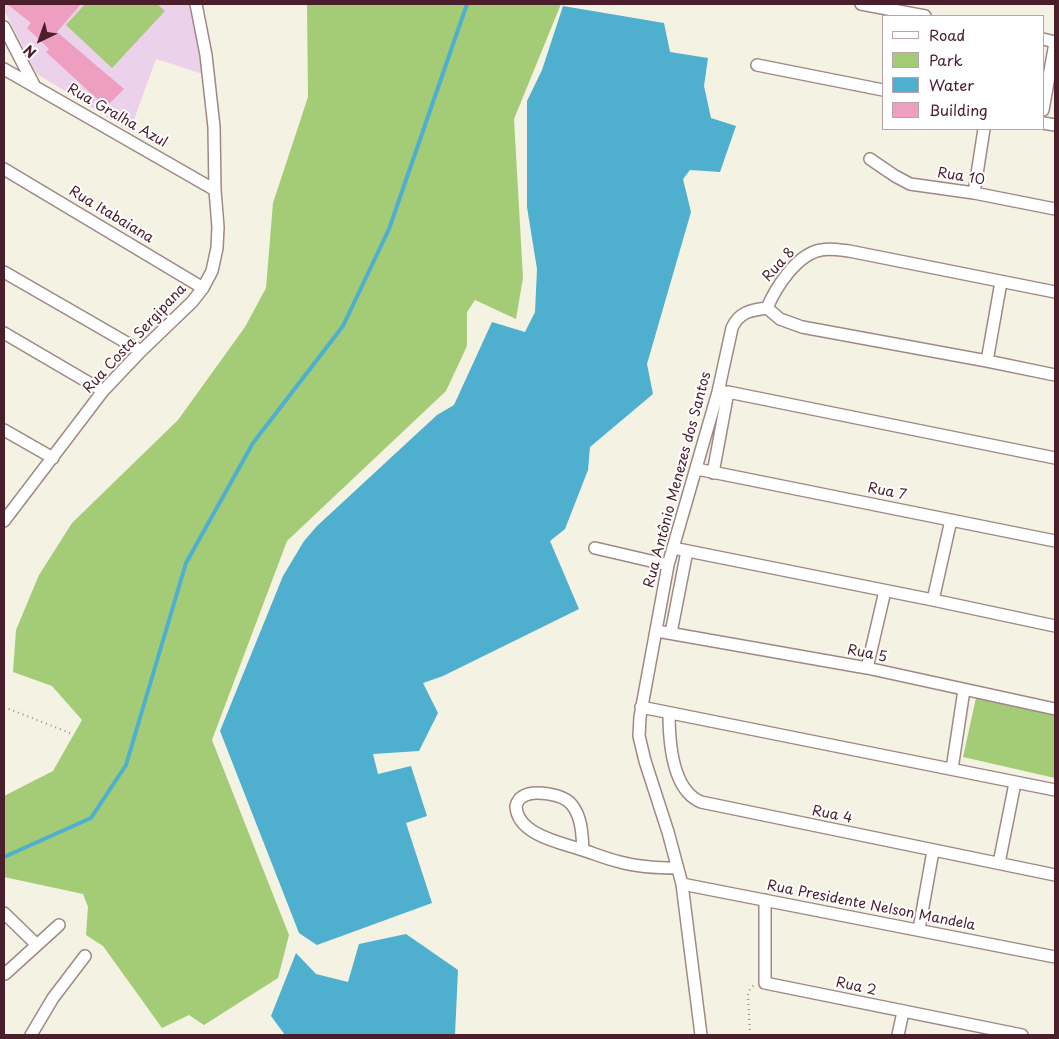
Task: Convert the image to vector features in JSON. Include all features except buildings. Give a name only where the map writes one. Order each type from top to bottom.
[{"type":"street","name":"Rua Costa Sergipana","points":[[4,521],[103,391],[178,317],[204,288],[212,271],[217,248],[218,227],[215,190],[214,127],[212,94],[196,4]]},
{"type":"street","points":[[861,4],[920,15]]},
{"type":"street","points":[[4,27],[34,85]]},
{"type":"street","points":[[1044,104],[1055,42]]},
{"type":"street","points":[[757,65],[882,90]]},
{"type":"street","name":"Rua Gralha Azul","points":[[4,68],[215,190]]},
{"type":"street","points":[[974,193],[984,130]]},
{"type":"street","name":"Rua 10","points":[[870,159],[910,184],[974,193],[1055,209]]},
{"type":"street","name":"Rua Itabaiana","points":[[4,169],[204,288]]},
{"type":"street","name":"Rua 8","points":[[767,308],[776,290],[791,271],[809,255],[824,249],[849,251],[1055,292]]},
{"type":"street","points":[[4,272],[142,351]]},
{"type":"street","points":[[987,361],[1001,282]]},
{"type":"street","points":[[767,308],[780,319],[802,327],[1055,375]]},
{"type":"street","name":"Rua Antônio Menezes dos Santos","points":[[701,1035],[682,884],[641,746],[639,728],[641,707],[668,565],[723,392],[732,328],[736,319],[748,312],[767,308]]},
{"type":"street","points":[[4,333],[103,391]]},
{"type":"street","points":[[713,473],[723,392],[1055,458]]},
{"type":"street","points":[[4,430],[53,458]]},
{"type":"street","name":"Rua 7","points":[[697,469],[1055,541]]},
{"type":"street","points":[[933,600],[950,520]]},
{"type":"street","points":[[595,548],[668,565]]},
{"type":"street","points":[[673,548],[1055,626]]},
{"type":"street","points":[[671,633],[687,551]]},
{"type":"street","points":[[867,668],[885,591]]},
{"type":"street","name":"Rua 5","points":[[656,631],[867,668],[1055,709]]},
{"type":"street","points":[[952,769],[964,690]]},
{"type":"street","points":[[641,707],[1055,790]]},
{"type":"street","name":"Rua 4","points":[[669,713],[671,747],[682,786],[695,800],[718,807],[1055,875]]},
{"type":"street","points":[[999,863],[1015,783]]},
{"type":"street","points":[[583,850],[579,818],[569,801],[551,794],[526,795],[519,799],[516,806],[518,816],[532,830],[548,840],[622,863],[644,867],[677,868]]},
{"type":"street","points":[[919,930],[933,850]]},
{"type":"street","name":"Rua Presidente Nelson Mandela","points":[[682,884],[1055,957]]},
{"type":"street","points":[[765,900],[765,983]]},
{"type":"street","points":[[4,913],[36,945]]},
{"type":"street","points":[[4,973],[59,925]]},
{"type":"street","points":[[31,1035],[53,998],[85,956]]},
{"type":"street","name":"Rua 2","points":[[765,983],[1022,1035]]},
{"type":"street","points":[[898,1035],[903,1012]]},
{"type":"path","points":[[4,707],[70,733]]},
{"type":"path","points":[[750,1035],[748,993],[752,986],[765,983]]},
{"type":"shaded area","points":[[4,4],[190,4],[196,24],[203,74],[156,59],[130,131],[37,74],[4,10]]},
{"type":"green space","points":[[85,4],[157,4],[165,11],[112,68],[66,25]]},
{"type":"green space","points":[[307,4],[561,4],[514,119],[523,278],[516,319],[475,300],[467,312],[467,346],[446,391],[287,541],[212,740],[289,935],[278,978],[204,1025],[189,1015],[162,1028],[103,946],[86,935],[88,907],[83,894],[4,877],[4,796],[53,771],[82,720],[52,686],[13,672],[16,630],[39,575],[72,523],[178,420],[245,327],[266,288],[273,203],[308,97]]},
{"type":"green space","points":[[976,698],[1055,715],[1055,778],[963,757]]},
{"type":"water","points":[[563,6],[664,23],[670,52],[708,58],[704,86],[711,118],[736,126],[720,172],[690,170],[683,179],[691,212],[647,364],[653,394],[590,447],[588,470],[565,529],[550,541],[579,609],[443,676],[423,683],[438,713],[419,751],[373,754],[378,774],[411,766],[427,816],[406,823],[432,903],[317,945],[299,933],[220,731],[283,576],[304,541],[317,526],[437,415],[454,405],[492,322],[525,332],[535,312],[537,269],[527,207],[527,101],[542,70]]},
{"type":"water","points":[[406,934],[458,970],[455,1035],[285,1035],[271,1016],[296,953],[316,974],[348,982],[359,944]]},
{"type":"waterway","points":[[4,857],[91,818],[126,765],[186,563],[253,443],[343,326],[389,229],[467,4]]}]
